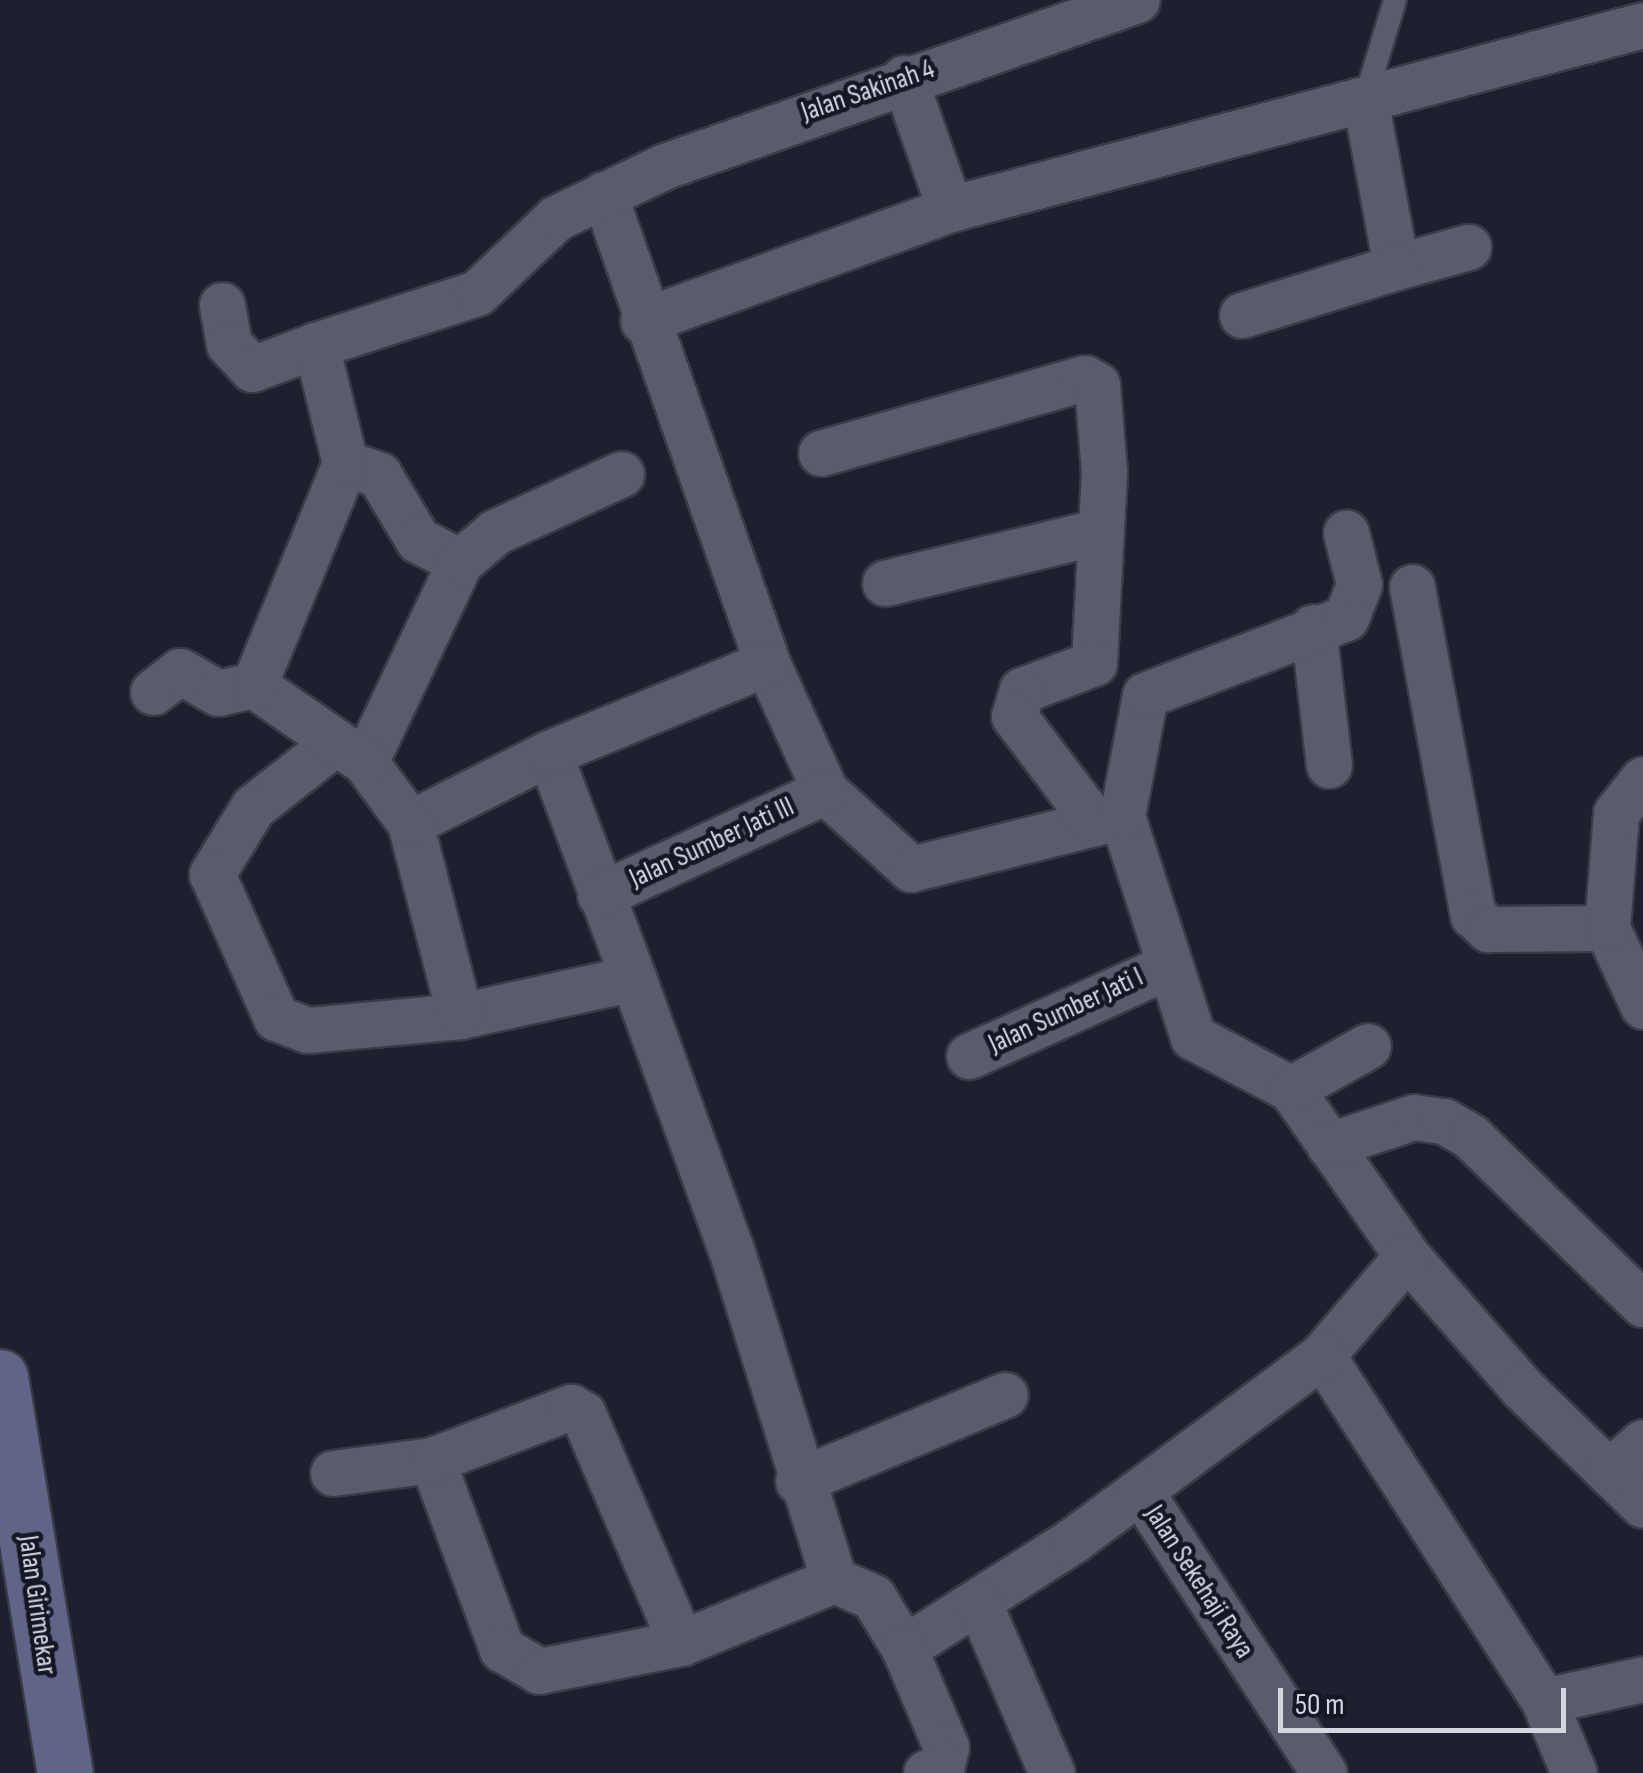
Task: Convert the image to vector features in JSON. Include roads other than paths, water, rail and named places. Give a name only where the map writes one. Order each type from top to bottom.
[{"type":"street","name":"Jalan Sakinah 4","points":[[222,305],[240,364],[252,369],[476,292],[556,218],[604,194],[904,78],[1136,0]]},
{"type":"street","points":[[643,321],[950,209],[1643,24]]},
{"type":"street","points":[[904,78],[950,209]]},
{"type":"street","points":[[1365,98],[1396,268]]},
{"type":"street","points":[[604,194],[643,321],[767,663],[825,791],[911,870],[1108,819]]},
{"type":"street","points":[[1242,314],[1468,247]]},
{"type":"street","points":[[254,685],[345,464],[316,345]]},
{"type":"street","points":[[822,454],[1085,378],[1097,385],[1100,531],[1094,663],[1137,734]]},
{"type":"street","points":[[345,464],[379,476],[418,540],[460,562]]},
{"type":"street","points":[[621,474],[495,532],[460,562],[350,752],[253,806],[212,874],[276,1018],[307,1030],[460,1016],[632,978]]},
{"type":"street","points":[[885,583],[1100,531]]},
{"type":"street","points":[[1108,819],[1154,687],[1313,627],[1358,605],[1346,532]]},
{"type":"street","points":[[1412,587],[1473,915],[1488,929],[1608,928]]},
{"type":"street","points":[[1313,627],[1328,765]]},
{"type":"street","points":[[410,823],[548,752],[767,663]]},
{"type":"street","points":[[1094,663],[1022,690],[1014,716],[1108,819],[1164,968],[1209,1053],[1291,1089],[1407,1256],[1643,1505]]},
{"type":"street","points":[[153,692],[180,671],[218,693],[254,685],[350,752],[410,823],[460,1016]]},
{"type":"street","points":[[548,752],[731,1250],[798,1481],[834,1580]]},
{"type":"street","points":[[1643,780],[1616,813],[1608,928],[1643,1006]]},
{"type":"street","name":"Jalan Sumber Jati III","points":[[600,896],[825,791]]},
{"type":"street","name":"Jalan Sumber Jati I","points":[[969,1056],[1164,968]]},
{"type":"street","points":[[1291,1089],[1368,1046]]},
{"type":"street","points":[[1330,1144],[1414,1116],[1444,1122],[1470,1136],[1643,1304]]},
{"type":"street","points":[[904,1648],[978,1603],[1140,1491],[1322,1355],[1407,1256]]},
{"type":"street","points":[[1322,1355],[1544,1701],[1574,1773]]},
{"type":"street","name":"Jalan Girimekar","points":[[0,1377],[64,1773]]},
{"type":"street","points":[[798,1481],[1005,1395]]},
{"type":"street","points":[[333,1472],[432,1460],[566,1406],[583,1414],[681,1643]]},
{"type":"street","points":[[1609,1472],[1643,1442]]},
{"type":"street","points":[[432,1460],[502,1648],[518,1662],[539,1671],[681,1643],[834,1580],[873,1597],[904,1648],[946,1746],[942,1765],[926,1773]]},
{"type":"street","name":"Jalan Sekehaji Raya","points":[[1140,1491],[1324,1773]]},
{"type":"street","points":[[978,1603],[1052,1773]]},
{"type":"street","points":[[1544,1701],[1643,1679]]},
{"type":"lane","points":[[1365,98],[1395,0]]}]
